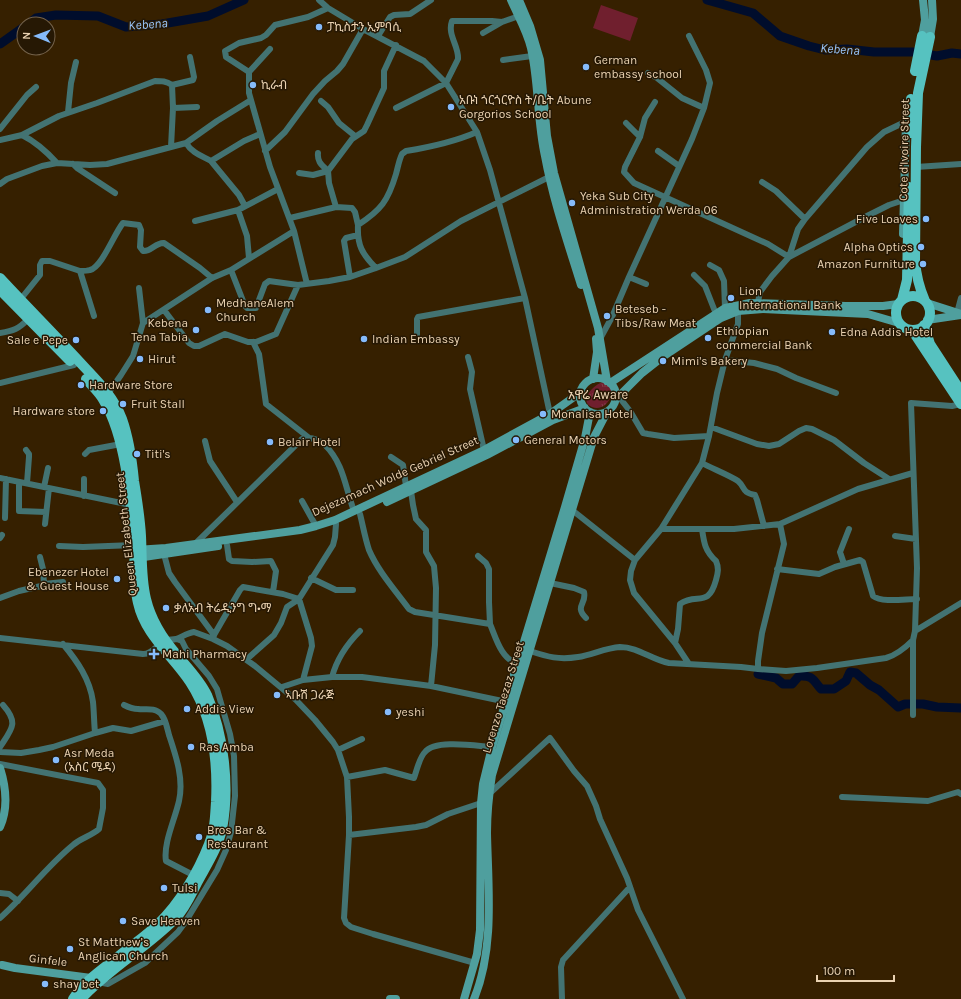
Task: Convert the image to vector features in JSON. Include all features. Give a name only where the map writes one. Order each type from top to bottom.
[{"type":"main road","points":[[511,0],[519,16],[532,56],[544,155],[549,177],[558,197],[601,337],[609,382],[618,398]]},
{"type":"main road","points":[[518,0],[530,26],[540,60],[548,143],[558,197],[596,340],[596,361],[593,379]]},
{"type":"main road","name":"Cote d'Ivoire Street","points":[[923,0],[926,36]]},
{"type":"main road","name":"Cote d'Ivoire Street","points":[[907,280],[903,269],[904,200],[908,118],[912,90],[919,70],[926,36],[933,19],[932,0]]},
{"type":"main road","name":"Cote d'Ivoire Street","points":[[919,70],[915,272],[926,302]]},
{"type":"main road","name":"Cote d'Ivoire Street","points":[[900,302],[907,280],[908,118]]},
{"type":"main road","name":"Queen Elizabeth Street","points":[[0,278],[106,396],[121,418],[132,461],[139,516],[137,552]]},
{"type":"main road","name":"Queen Elizabeth Street","points":[[0,290],[106,396],[121,444],[137,552],[148,610],[162,642],[175,653],[193,674],[206,694],[213,713],[224,758],[225,796],[222,828],[218,839],[197,877],[186,904],[177,917],[142,948],[95,980],[77,997]]},
{"type":"main road","points":[[609,382],[725,308],[738,305],[758,302],[883,306],[900,302],[911,296],[916,296],[926,302],[960,314]]},
{"type":"main road","points":[[899,323],[896,314],[900,302]]},
{"type":"main road","points":[[926,302],[929,310],[926,322],[930,344],[961,392]]},
{"type":"main road","points":[[609,382],[603,379],[593,379],[588,382],[581,392],[582,403],[587,410],[598,414],[607,412],[642,373],[661,358],[721,318],[738,311],[763,309],[868,314],[899,323],[912,330],[917,329],[926,322],[960,314]]},
{"type":"main road","points":[[912,330],[961,404]]},
{"type":"main road","name":"Dejezamach Wolde Gebriel Street","points":[[409,489],[550,414],[581,392]]},
{"type":"main road","name":"Dejezamach Wolde Gebriel Street","points":[[137,552],[284,532],[316,526],[357,512],[487,455],[553,420],[587,410]]},
{"type":"main road","name":"Lorenzo Taezaz Street","points":[[474,999],[482,976],[488,945],[487,831],[489,794],[495,763],[530,651],[534,625],[585,438],[587,410]]},
{"type":"main road","name":"Lorenzo Taezaz Street","points":[[464,999],[475,963],[480,930],[481,804],[483,784],[492,747],[518,664],[550,583],[594,438],[607,412]]},
{"type":"main road","name":"Dejezamach Wolde Gebriel Street","points":[[137,552],[164,554],[298,535],[336,524],[357,512]]},
{"type":"main road","points":[[0,768],[5,788],[5,802],[0,827]]},
{"type":"main road","name":"Ginfele","points":[[1,963],[15,968],[95,980]]},
{"type":"main road","points":[[390,999],[396,999]]},
{"type":"street","points":[[319,0],[328,8],[364,29],[424,61],[446,82],[478,132],[526,298],[550,414]]},
{"type":"street","points":[[378,36],[390,17],[394,15],[410,14],[431,0]]},
{"type":"street","points":[[249,72],[226,57],[225,51],[239,43],[261,38],[266,35],[275,25],[308,17],[328,8]]},
{"type":"street","points":[[483,33],[502,22],[519,16]]},
{"type":"street","points":[[396,108],[446,82],[458,59],[452,36],[452,21],[502,22]]},
{"type":"street","points":[[265,151],[285,132],[313,94],[343,64],[364,29]]},
{"type":"street","points":[[601,337],[612,317],[665,196],[692,139],[704,108],[710,84],[706,70],[689,36]]},
{"type":"street","points":[[336,207],[329,183],[328,171],[338,156],[355,136],[364,131],[384,88],[384,72],[396,46]]},
{"type":"street","points":[[270,49],[249,72],[248,85],[265,151],[294,231],[307,284]]},
{"type":"street","points":[[172,85],[193,80],[194,77],[190,56]]},
{"type":"street","points":[[504,60],[532,56]]},
{"type":"street","points":[[68,112],[71,83],[76,62]]},
{"type":"street","points":[[648,73],[657,78],[682,98],[704,108]]},
{"type":"street","points":[[0,140],[22,134],[68,112],[104,101],[155,81],[167,81],[172,85],[173,108],[171,147]]},
{"type":"street","points":[[0,129],[27,95],[36,87]]},
{"type":"street","points":[[0,184],[42,166],[57,163],[90,165],[107,164],[186,143],[217,121],[251,100]]},
{"type":"street","points":[[321,101],[328,107],[339,123],[355,136]]},
{"type":"street","points":[[656,102],[645,118],[640,137],[624,172],[634,183],[768,244],[789,258]]},
{"type":"street","points":[[173,108],[197,106]]},
{"type":"street","points":[[789,258],[798,229],[805,218],[866,147],[884,132],[908,118]]},
{"type":"street","points":[[626,123],[640,137]]},
{"type":"street","points":[[358,225],[382,206],[392,184],[402,154],[406,151],[431,148],[478,132]]},
{"type":"street","points":[[22,134],[36,142],[57,163]]},
{"type":"street","points":[[211,161],[244,141],[260,134]]},
{"type":"street","points":[[186,143],[196,153],[211,161],[239,195],[245,206]]},
{"type":"street","points":[[658,151],[679,166]]},
{"type":"street","points":[[318,153],[317,159],[319,163],[328,171]]},
{"type":"street","points":[[73,164],[115,193]]},
{"type":"street","points":[[916,167],[961,164]]},
{"type":"street","points":[[299,173],[313,175],[328,171]]},
{"type":"street","points":[[231,270],[247,308],[256,308],[265,284],[269,282],[273,281],[298,285],[330,281],[350,277],[376,268],[405,257],[461,221],[549,177]]},
{"type":"street","points":[[762,182],[776,191],[805,218]]},
{"type":"street","points":[[195,221],[238,210],[278,189]]},
{"type":"street","points":[[758,302],[760,292],[772,276],[789,258],[867,216],[889,205],[904,200]]},
{"type":"street","points":[[290,218],[336,207],[352,208],[358,225],[361,252],[376,268]]},
{"type":"street","points":[[238,210],[247,236],[249,258]]},
{"type":"street","points":[[20,300],[40,276],[40,265],[42,261],[50,261],[80,271],[90,270],[97,265],[123,222],[139,225],[141,230],[140,247],[143,251],[146,251],[160,242],[164,243],[212,278]]},
{"type":"street","points":[[143,323],[212,278],[231,270],[294,231]]},
{"type":"street","points":[[350,277],[344,241],[346,238],[358,234]]},
{"type":"street","points":[[710,265],[718,270],[724,281],[725,308]]},
{"type":"street","points":[[80,271],[94,316]]},
{"type":"street","points":[[694,275],[705,286],[716,314]]},
{"type":"street","points":[[629,277],[646,284]]},
{"type":"street","points":[[164,310],[189,343],[194,346],[199,346],[225,334],[248,342],[253,342],[276,334],[298,285]]},
{"type":"street","points":[[106,396],[121,376],[133,356],[143,323],[139,288]]},
{"type":"street","points":[[417,334],[418,316],[526,298]]},
{"type":"street","points":[[960,314],[961,298]]},
{"type":"street","points":[[689,664],[675,643],[634,593],[630,580],[631,571],[635,560],[661,529],[702,463],[725,360],[738,324],[738,311]]},
{"type":"street","points":[[0,333],[21,327],[28,319]]},
{"type":"street","points":[[253,342],[259,354],[266,404],[308,437]]},
{"type":"street","points":[[468,356],[472,372],[470,389],[484,450]]},
{"type":"street","points":[[725,360],[754,363],[777,369],[836,393]]},
{"type":"street","points":[[0,383],[74,365]]},
{"type":"street","points":[[618,398],[630,411],[643,432],[674,438],[709,436]]},
{"type":"street","points":[[913,715],[913,640],[917,599],[911,403],[952,406],[961,404]]},
{"type":"street","points":[[711,427],[757,444],[769,446],[779,444],[806,428],[812,429],[834,440],[864,463],[889,479]]},
{"type":"street","points":[[195,544],[302,439],[308,437],[315,438],[323,443],[333,453],[338,461],[370,550],[381,571],[409,609],[415,612],[490,624]]},
{"type":"street","points":[[205,441],[210,461],[237,502]]},
{"type":"street","points":[[85,454],[89,450],[121,444]]},
{"type":"street","points":[[26,450],[29,457],[26,483]]},
{"type":"street","points":[[391,457],[403,465],[414,514],[416,519],[426,530],[426,552],[435,571],[435,645],[431,686]]},
{"type":"street","points":[[702,463],[738,482],[743,490],[755,495],[764,526]]},
{"type":"street","points":[[45,524],[48,468]]},
{"type":"street","points":[[661,529],[734,529],[780,524],[858,489],[913,473]]},
{"type":"street","points":[[5,518],[3,478],[131,505]]},
{"type":"street","points":[[84,480],[84,496]]},
{"type":"street","points":[[19,482],[19,511],[46,512]]},
{"type":"street","points":[[302,501],[316,526]]},
{"type":"street","points":[[572,510],[635,560]]},
{"type":"street","points":[[247,659],[274,635],[281,623],[287,607],[298,599],[333,545],[336,537],[336,524]]},
{"type":"street","points":[[758,669],[762,633],[784,544],[780,524]]},
{"type":"street","points":[[675,643],[680,604],[684,601],[704,598],[710,595],[714,588],[718,573],[718,565],[716,561],[709,555],[705,548],[702,529]]},
{"type":"street","points":[[844,564],[840,552],[849,529]]},
{"type":"street","points":[[895,536],[916,539]]},
{"type":"street","points":[[227,545],[229,559],[232,561],[271,561],[276,571],[273,592]]},
{"type":"street","points":[[59,546],[137,552]]},
{"type":"street","points":[[164,554],[169,573],[214,637]]},
{"type":"street","points":[[40,556],[44,584]]},
{"type":"street","points":[[478,556],[486,563],[489,569],[490,624],[507,659],[518,664]]},
{"type":"street","points":[[777,569],[819,574],[844,564],[860,560],[863,562],[873,596],[877,599],[917,599]]},
{"type":"street","points":[[311,578],[336,590],[353,590]]},
{"type":"street","points":[[0,598],[44,584],[63,582]]},
{"type":"street","points":[[550,583],[574,588],[584,592],[585,596],[581,607],[582,614],[586,618]]},
{"type":"street","points":[[214,637],[243,587],[273,592],[298,599]]},
{"type":"street","points":[[298,599],[312,638],[312,646],[303,680]]},
{"type":"street","points":[[915,631],[961,602]]},
{"type":"street","points":[[332,676],[335,665],[341,654],[350,641],[360,631]]},
{"type":"street","points":[[0,638],[148,654],[162,642],[194,632],[214,637],[247,659],[282,687],[315,720],[338,750],[347,777],[349,835],[344,918],[346,923],[351,927],[373,934],[475,963]]},
{"type":"street","points":[[95,980],[108,984],[145,963],[178,932],[217,870],[226,850],[231,832],[234,796],[234,756],[230,734],[217,689],[209,676],[186,649],[182,641],[177,638]]},
{"type":"street","points":[[530,651],[552,658],[578,657],[618,647],[638,651],[661,662],[786,671],[886,658],[894,656],[913,640]]},
{"type":"street","points":[[63,644],[82,670],[89,685],[93,701],[95,733]]},
{"type":"street","points":[[282,687],[303,680],[332,676],[431,686],[507,702]]},
{"type":"street","points":[[0,747],[11,731],[12,722],[10,713],[3,705]]},
{"type":"street","points":[[124,705],[138,709],[155,710],[161,714],[165,721],[178,761],[181,790],[177,812],[165,853],[166,861],[197,877]]},
{"type":"street","points":[[0,752],[21,753],[53,748],[113,728],[131,731],[165,721]]},
{"type":"street","points":[[489,794],[550,738],[587,786],[630,887],[638,910],[683,999]]},
{"type":"street","points":[[338,750],[362,739]]},
{"type":"street","points":[[347,777],[385,770],[414,778],[425,751],[431,746],[492,747]]},
{"type":"street","points":[[0,764],[98,783],[103,790],[103,808],[99,829],[74,844],[0,918]]},
{"type":"street","points":[[842,797],[928,801],[958,792],[961,794]]},
{"type":"street","points":[[349,835],[409,829],[426,825],[448,814],[481,804]]},
{"type":"street","points":[[562,999],[562,960],[630,887]]},
{"type":"street","points":[[0,893],[9,894],[18,901]]},
{"type":"green space","points":[[601,5],[638,18],[630,41],[593,28]]},
{"type":"green space","points":[[603,382],[609,384],[611,388],[612,393],[610,398],[603,406],[598,408],[592,407],[588,404],[587,397],[592,389],[599,383]]},
{"type":"waterway","name":"Kebena","points":[[49,16],[98,16],[126,27],[162,24],[208,16],[244,0]]},
{"type":"waterway","name":"Kebena","points":[[707,0],[753,13],[780,36],[825,50],[847,49],[874,52],[913,52],[937,56],[952,53],[961,54]]},
{"type":"waterway","name":"Kebena","points":[[0,44],[16,33]]},
{"type":"waterway","points":[[758,674],[776,678],[783,684],[792,684],[799,676],[807,676],[810,677],[821,689],[834,689],[846,681],[850,672],[856,673],[870,685],[879,690],[898,707],[905,704],[923,704],[937,707],[961,708]]},
{"type":"place","name":"ፓኪስታን ኢምባሲ","points":[[319,27]]},
{"type":"place","name":"German embassy school","points":[[586,67]]},
{"type":"place","name":"ኪራብ","points":[[253,85]]},
{"type":"place","name":"አቡነ ጎርጎርዮስ ት/ቤት Abune Gorgorios School","points":[[451,107]]},
{"type":"place","name":"Yeka Sub City Administration Werda 06","points":[[572,203]]},
{"type":"place","name":"Five Loaves","points":[[926,219]]},
{"type":"place","name":"Alpha Optics","points":[[921,247]]},
{"type":"place","name":"Amazon Furniture","points":[[923,264]]},
{"type":"place","name":"Lion International Bank","points":[[731,298]]},
{"type":"place","name":"MedhaneAlem Church","points":[[208,310]]},
{"type":"place","name":"Beteseb - Tibs/Raw Meat","points":[[607,316]]},
{"type":"place","name":"Kebena Tena Tabia","points":[[196,330]]},
{"type":"place","name":"Edna Addis Hotel","points":[[832,332]]},
{"type":"place","name":"Ethiopian commercial Bank","points":[[708,338]]},
{"type":"place","name":"Indian Embassy","points":[[364,339]]},
{"type":"place","name":"Sale e Pepe","points":[[76,340]]},
{"type":"place","name":"Hirut","points":[[140,359]]},
{"type":"place","name":"Mimi's Bakery","points":[[663,361]]},
{"type":"place","name":"Hardware Store","points":[[81,385]]},
{"type":"place","name":"Fruit Stall","points":[[123,404]]},
{"type":"place","name":"Hardware store","points":[[103,411]]},
{"type":"place","name":"Monalisa Hotel","points":[[543,414]]},
{"type":"place","name":"General Motors","points":[[516,440]]},
{"type":"place","name":"Belair Hotel","points":[[270,442]]},
{"type":"place","name":"Titi's","points":[[137,454]]},
{"type":"place","name":"Ebenezer Hotel & Guest House","points":[[117,579]]},
{"type":"place","name":"ቃለአብ ትሬዲንግ ግ•ማ","points":[[166,608]]},
{"type":"place","name":"Mahi Pharmacy","points":[[154,654]]},
{"type":"place","name":"ኣቡሽ ጋራጅ","points":[[277,695]]},
{"type":"place","name":"Addis View","points":[[187,709]]},
{"type":"place","name":"yeshi","points":[[388,712]]},
{"type":"place","name":"Ras Amba","points":[[191,747]]},
{"type":"place","name":"Asr Meda (አስር ሜዳ)","points":[[56,760]]},
{"type":"place","name":"Bros Bar & Restaurant","points":[[199,837]]},
{"type":"place","name":"Tulsi","points":[[164,888]]},
{"type":"place","name":"Save Heaven","points":[[123,921]]},
{"type":"place","name":"St Matthew’s Anglican Church","points":[[70,949]]},
{"type":"place","name":"shay bet","points":[[45,984]]},
{"type":"district","name":"አዋሬ Aware","points":[[598,394]]}]
